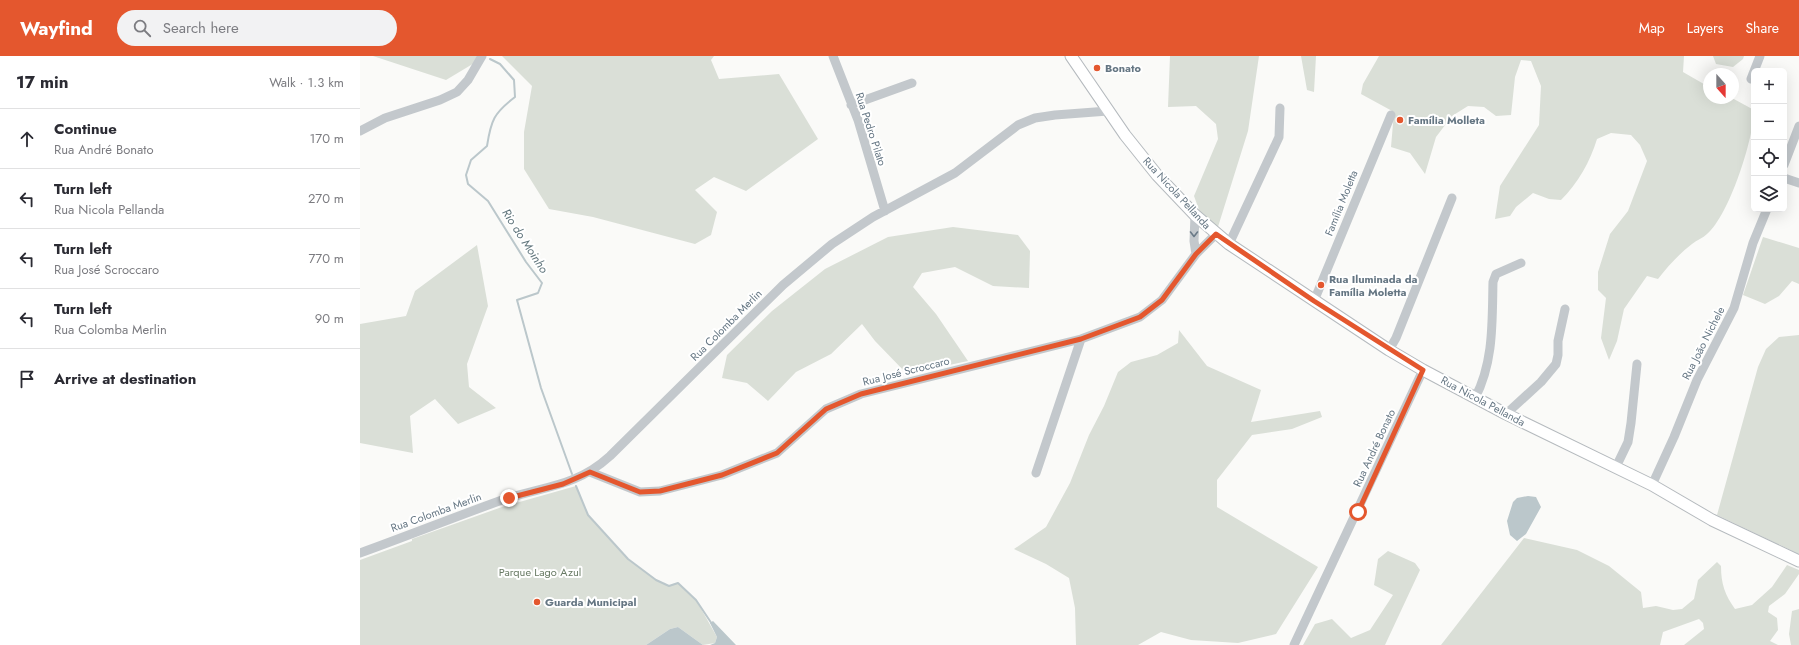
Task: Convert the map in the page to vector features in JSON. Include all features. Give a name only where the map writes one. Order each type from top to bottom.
[{"type":"main road","name":"Rua Nicola Pellanda","points":[[1070,56],[1108,111],[1157,175],[1195,215],[1229,244],[1389,350],[1423,370],[1506,414],[1652,485],[1712,520],[1799,561]]},
{"type":"street","points":[[360,131],[385,118],[440,100],[457,92],[468,80],[482,56]]},
{"type":"street","name":"Rua Pedro Pilato","points":[[834,56],[858,120],[885,211]]},
{"type":"street","points":[[1755,68],[1760,56]]},
{"type":"street","points":[[851,104],[912,83]]},
{"type":"street","points":[[1229,244],[1279,137],[1280,108]]},
{"type":"street","name":"Rua Colomba Merlin","points":[[360,553],[501,501],[556,486],[590,472],[610,456],[794,275],[832,244],[885,211],[970,164],[1010,130],[1026,121],[1055,115],[1108,111]]},
{"type":"street","name":"Família Moletta","points":[[1314,301],[1391,115]]},
{"type":"street","points":[[1787,157],[1799,126]]},
{"type":"street","points":[[1787,179],[1799,183]]},
{"type":"street","points":[[1389,350],[1396,338],[1452,198]]},
{"type":"street","name":"Rua João Nichele","points":[[1652,485],[1674,437],[1697,380],[1734,308],[1753,243],[1766,212]]},
{"type":"street","points":[[1195,215],[1194,241],[1196,254]]},
{"type":"street","name":"Rua José Scroccaro","points":[[590,472],[640,492],[660,491],[722,475],[777,453],[826,409],[861,394],[1081,339],[1140,317],[1162,300],[1196,254],[1216,234]]},
{"type":"street","points":[[1475,398],[1487,368],[1491,340],[1493,282],[1496,274],[1521,263]]},
{"type":"street","points":[[1506,414],[1541,382],[1556,364],[1565,309]]},
{"type":"street","points":[[1036,473],[1081,339]]},
{"type":"street","points":[[1616,468],[1628,442],[1632,423],[1637,364]]},
{"type":"street","name":"Rua André Bonato","points":[[1294,645],[1423,370]]},
{"type":"green space","points":[[373,56],[486,56],[446,80]]},
{"type":"green space","points":[[502,56],[714,56],[711,60],[719,79],[779,74],[818,139],[746,191],[714,177],[695,190],[717,212],[711,235],[695,244],[593,217],[549,209],[524,169],[524,132],[532,86]]},
{"type":"green space","points":[[1170,56],[1259,56],[1248,131],[1217,230],[1201,215],[1194,196],[1218,139],[1216,124],[1196,106],[1168,107]]},
{"type":"green space","points":[[1301,56],[1316,56],[1314,92],[1307,90]]},
{"type":"green space","points":[[1379,56],[1684,56],[1683,72],[1703,84],[1703,104],[1739,104],[1739,102],[1751,108],[1751,134],[1739,176],[1724,211],[1707,234],[1683,252],[1658,279],[1647,276],[1624,309],[1617,341],[1609,360],[1601,338],[1606,298],[1598,290],[1598,272],[1610,234],[1628,211],[1647,161],[1640,145],[1631,135],[1611,133],[1597,139],[1583,172],[1573,187],[1561,200],[1549,199],[1533,193],[1516,207],[1510,216],[1495,219],[1500,186],[1539,125],[1541,86],[1531,61],[1521,60],[1515,77],[1511,115],[1496,116],[1484,107],[1468,106],[1452,116],[1436,137],[1425,174],[1410,153],[1391,147],[1394,112],[1361,94],[1363,84]]},
{"type":"green space","points":[[1713,56],[1744,56],[1743,59],[1733,67],[1716,64]]},
{"type":"green space","points":[[953,227],[1018,235],[1030,251],[1029,288],[993,286],[955,267],[922,273],[913,287],[936,314],[968,361],[907,374],[875,341],[862,324],[831,354],[796,372],[768,401],[747,383],[722,378],[727,355],[772,311],[825,269],[888,237]]},
{"type":"green space","points":[[1763,237],[1799,248],[1799,284],[1792,281],[1779,296],[1765,304],[1743,295]]},
{"type":"green space","points":[[477,245],[488,306],[467,364],[469,387],[496,408],[458,424],[435,399],[410,416],[413,453],[360,443],[360,324],[406,316],[415,291]]},
{"type":"green space","points":[[1179,330],[1207,366],[1261,390],[1251,422],[1320,411],[1322,417],[1292,429],[1252,435],[1217,480],[1217,507],[1318,567],[1276,634],[1238,643],[1191,640],[1161,632],[1138,645],[1076,645],[1075,608],[1069,578],[1046,564],[1014,549],[1046,527],[1070,483],[1089,435],[1104,406],[1118,372],[1131,362],[1157,355],[1178,343]]},
{"type":"green space","points":[[1799,335],[1799,554],[1717,515],[1758,367],[1766,349],[1779,337]]},
{"type":"green space","name":"Parque Lago Azul","points":[[576,486],[588,515],[628,559],[657,580],[669,586],[678,583],[696,600],[717,637],[715,643],[703,645],[678,627],[670,629],[646,645],[360,645],[360,560],[412,541],[412,539],[502,507]]},
{"type":"green space","points":[[1524,538],[1577,550],[1609,566],[1641,592],[1643,608],[1656,606],[1673,610],[1682,609],[1694,599],[1698,580],[1717,562],[1721,566],[1724,589],[1735,609],[1752,605],[1772,587],[1787,565],[1799,570],[1799,574],[1785,594],[1769,606],[1768,612],[1777,618],[1778,630],[1770,641],[1778,645],[1684,645],[1704,629],[1703,623],[1699,619],[1663,632],[1660,645],[1441,645]]},
{"type":"green space","points":[[1388,551],[1415,563],[1420,570],[1385,645],[1303,645],[1315,624],[1332,619],[1351,638],[1370,630],[1393,595],[1374,585],[1378,559]]},
{"type":"green space","points":[[1799,609],[1799,645],[1791,645],[1789,634],[1792,611]]},
{"type":"shaded area","points":[[1528,496],[1536,497],[1541,507],[1526,534],[1517,541],[1510,535],[1507,521],[1513,502],[1517,498]]},
{"type":"shaded area","points":[[713,621],[736,645],[710,645],[715,643],[717,637],[710,623]]},
{"type":"shaded area","points":[[678,627],[703,645],[646,645],[670,629]]},
{"type":"waterway","name":"Rio do Moinho","points":[[490,59],[500,64],[514,80],[515,97],[498,113],[492,123],[487,146],[471,160],[466,175],[468,184],[488,201],[526,262],[542,283],[538,293],[517,300],[541,388],[572,474]]},
{"type":"waterway","name":"Rio do Moinho","points":[[576,486],[588,515],[628,559],[656,580],[669,586],[678,583],[696,600],[712,624]]},
{"type":"place","name":"Bonato","points":[[1097,68]]},
{"type":"place","name":"Família Molleta","points":[[1400,120]]},
{"type":"place","name":"Rua Iluminada da Família Moletta","points":[[1321,285]]},
{"type":"place","name":"Guarda Municipal","points":[[537,602]]},
{"type":"route","points":[[509,498],[563,484],[590,472],[640,492],[660,491],[722,475],[777,453],[826,409],[861,394],[978,366],[1081,339],[1140,317],[1162,300],[1196,254],[1216,234],[1314,301],[1389,350],[1423,370],[1358,512]]}]
